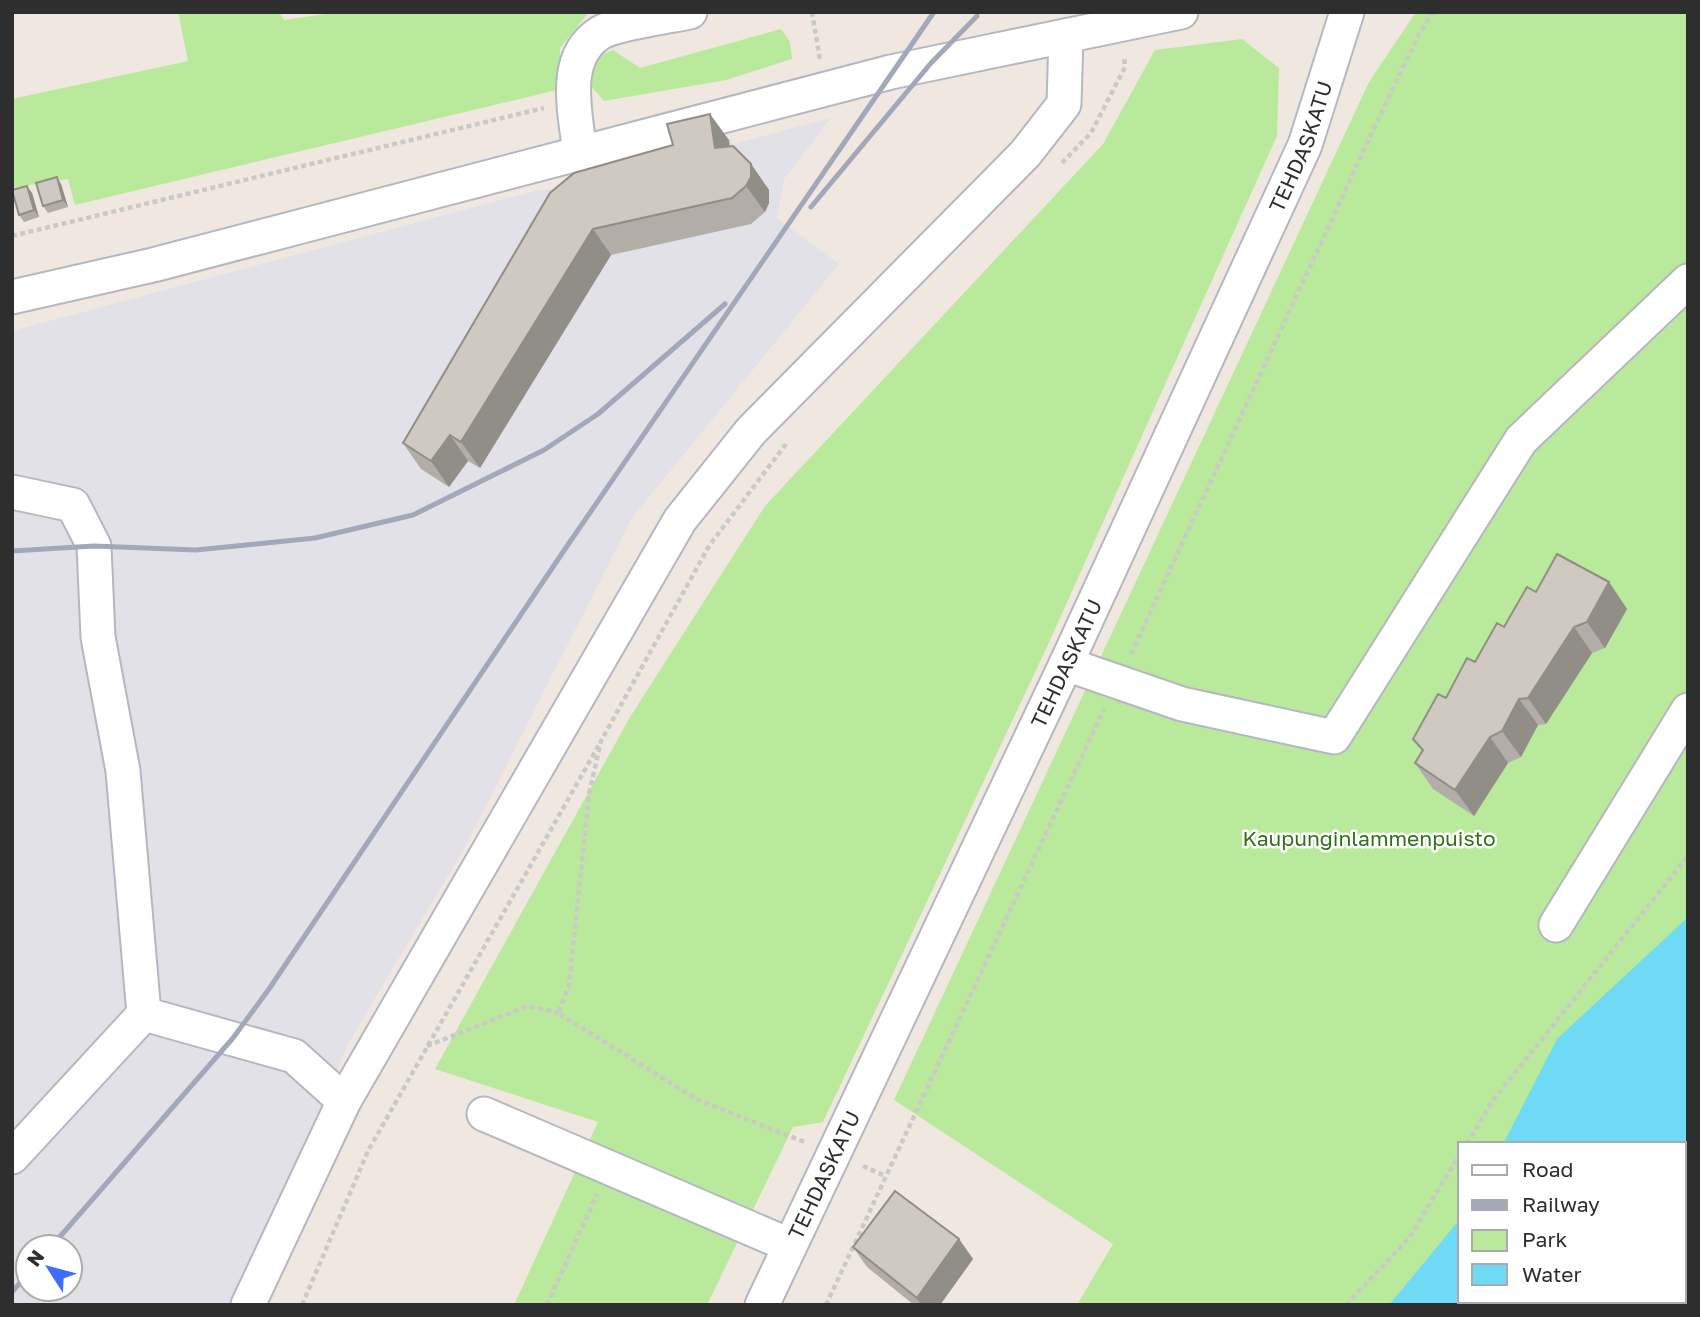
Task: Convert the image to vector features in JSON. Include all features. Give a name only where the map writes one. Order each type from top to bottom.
[{"type":"street","points":[[580,154],[572,86],[581,52],[601,32],[690,12]]},
{"type":"street","points":[[12,297],[153,265],[932,63],[1181,12]]},
{"type":"street","name":"TEHDASKATU","points":[[772,1302],[789,1245],[835,1154],[1066,664],[1305,145],[1347,12]]},
{"type":"street","points":[[248,1305],[344,1101],[680,520],[751,431],[1025,154],[1064,104],[1066,36]]},
{"type":"street","points":[[1066,664],[1182,704],[1334,737],[1521,440],[1688,281]]},
{"type":"street","points":[[12,492],[72,505],[94,546],[98,637],[122,771],[144,1014],[12,1157]]},
{"type":"street","points":[[1556,925],[1688,710]]},
{"type":"street","points":[[144,1014],[294,1056],[344,1101]]},
{"type":"street","points":[[484,1114],[789,1245]]},
{"type":"path","points":[[812,12],[821,68],[821,92]]},
{"type":"path","points":[[1052,173],[1091,133],[1120,78],[1125,67],[1121,24]]},
{"type":"path","points":[[12,236],[538,108],[575,108]]},
{"type":"path","points":[[302,1305],[368,1151],[426,1046],[709,546],[789,441]]},
{"type":"path","points":[[558,1013],[569,986],[589,793],[601,741]]},
{"type":"path","points":[[1467,1142],[1500,1091],[1688,856]]},
{"type":"path","points":[[426,1046],[528,1006],[558,1013],[698,1100],[885,1175]]},
{"type":"path","points":[[1346,1305],[1409,1238],[1458,1157]]},
{"type":"path","points":[[547,1305],[609,1168]]},
{"type":"shaded area","points":[[831,118],[784,179],[777,218],[839,264],[632,518],[464,849],[346,1047],[328,1095],[234,1305],[12,1305],[12,331],[534,191],[584,184],[682,149],[731,138],[733,144]]},
{"type":"green space","points":[[178,12],[279,12],[284,20],[339,12],[589,12],[560,48],[561,89],[75,205],[68,179],[12,188],[12,99],[188,61]]},
{"type":"green space","name":"Kaupunginlammenpuisto","points":[[1422,12],[1688,12],[1688,1305],[1077,1305],[1113,1244],[894,1100],[1369,82],[1414,15]]},
{"type":"green space","points":[[781,29],[790,42],[792,59],[726,80],[604,101],[589,84],[594,58],[613,50],[640,68]]},
{"type":"green space","points":[[1242,39],[1279,68],[1277,136],[1046,649],[823,1122],[793,1127],[707,1305],[514,1305],[598,1122],[435,1069],[630,717],[765,506],[1103,144],[1155,50]]},
{"type":"water","points":[[1688,917],[1688,1305],[1389,1305],[1458,1221],[1458,1303],[1686,1303],[1686,1142],[1504,1142],[1557,1039]]},
{"type":"building","points":[[710,114],[715,148],[733,146],[751,164],[751,177],[746,186],[732,198],[593,229],[461,442],[450,435],[431,461],[403,443],[550,193],[574,173],[673,145],[667,124]]},
{"type":"building","points":[[57,177],[63,200],[43,206],[36,183]]},
{"type":"building","points":[[27,186],[34,210],[19,215],[12,190]]},
{"type":"building","points":[[1557,554],[1609,582],[1587,622],[1574,627],[1528,698],[1519,699],[1502,731],[1490,737],[1455,790],[1415,763],[1423,750],[1413,739],[1438,694],[1446,698],[1467,658],[1475,662],[1497,623],[1504,627],[1527,587],[1536,592]]},
{"type":"building","points":[[895,1191],[959,1239],[917,1298],[853,1247]]},
{"type":"railway","points":[[63,1233],[233,1038],[269,989],[565,549],[934,12]]},
{"type":"railway","points":[[811,207],[931,63],[977,16]]},
{"type":"railway","points":[[12,551],[94,546],[196,550],[315,538],[413,515],[544,450],[598,414],[725,304]]}]
